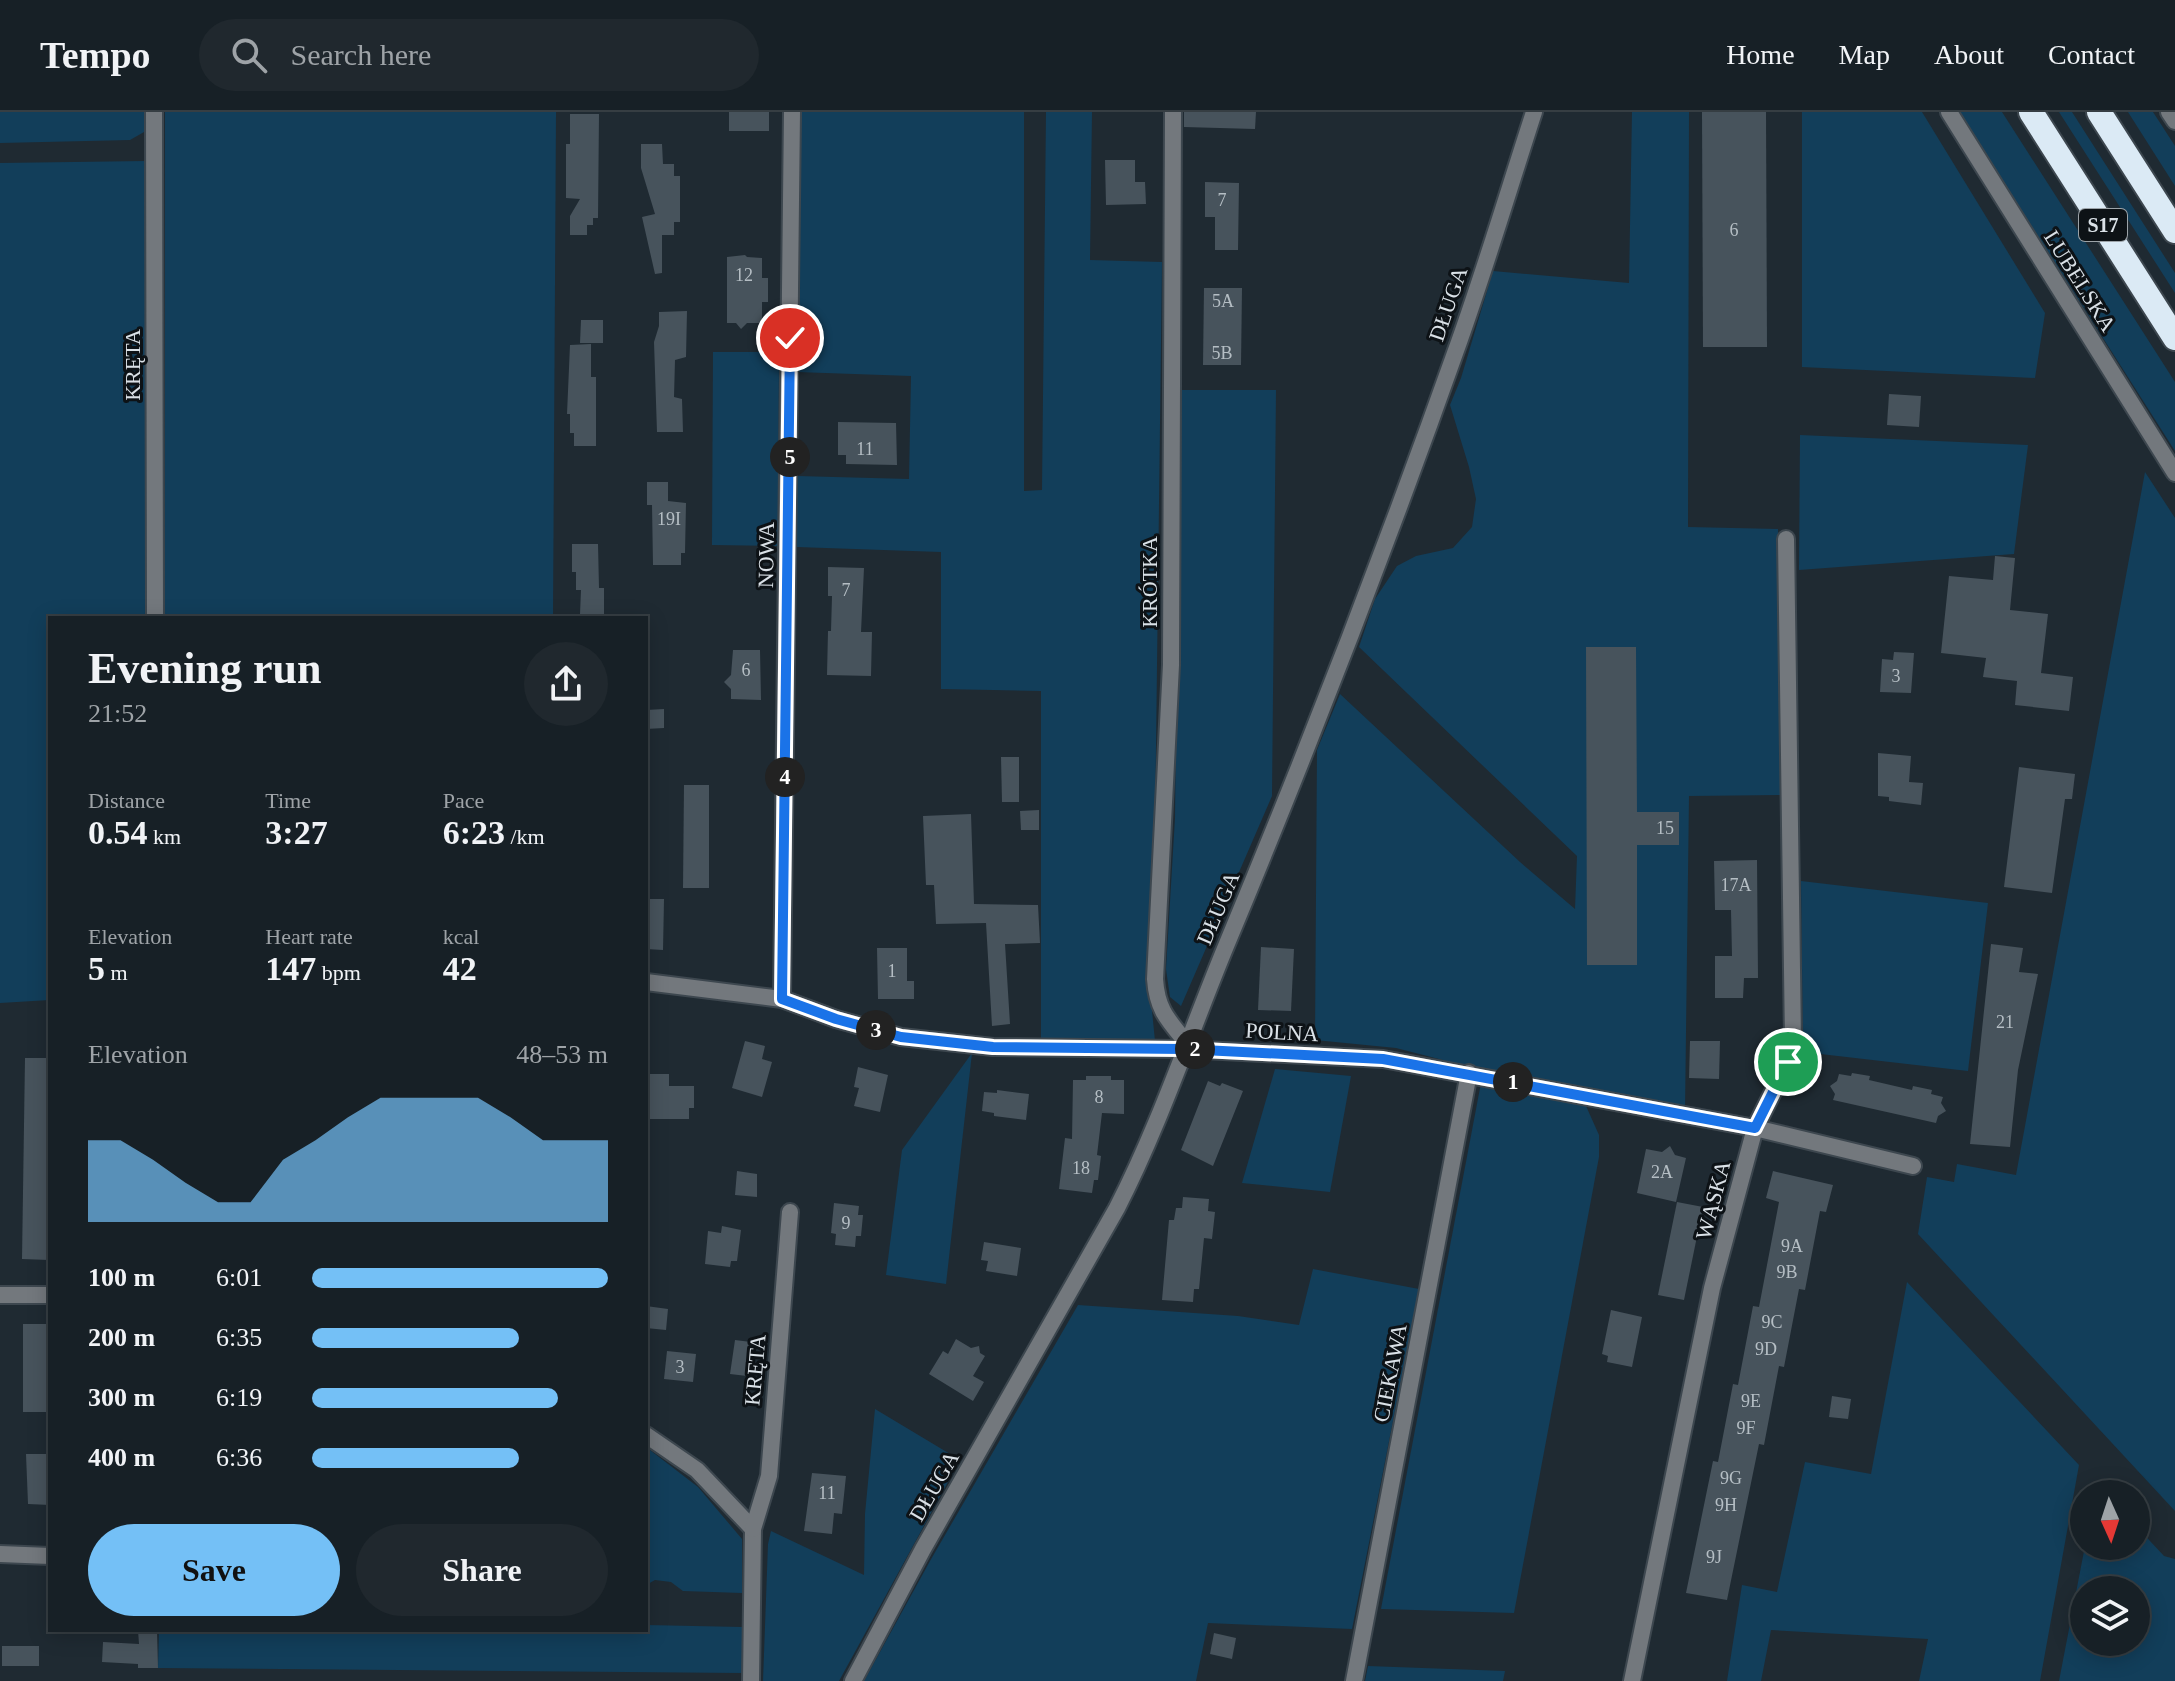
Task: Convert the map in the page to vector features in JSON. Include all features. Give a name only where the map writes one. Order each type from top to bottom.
[{"type":"highway","name":"S17","points":[[2031,112],[2175,338]]},
{"type":"highway","name":"S17","points":[[2099,112],[2175,231]]},
{"type":"street","name":"KRĘTA","points":[[154,112],[155,616]]},
{"type":"street","name":"NOWA","points":[[782,999],[792,112]]},
{"type":"street","name":"KRÓTKA","points":[[1173,112],[1171,665],[1155,979],[1157,999],[1163,1014],[1185,1045]]},
{"type":"street","name":"DŁUGA","points":[[853,1681],[923,1549],[1143,1158],[1185,1045],[1290,794],[1374,574],[1460,339],[1534,112]]},
{"type":"street","name":"LUBELSKA","points":[[1949,112],[2175,473]]},
{"type":"street","points":[[2169,112],[2175,121]]},
{"type":"street","name":"WĄSKA","points":[[1632,1681],[1712,1288],[1755,1128],[1788,1062],[1793,1041],[1786,539]]},
{"type":"street","name":"POLNA","points":[[648,982],[782,999],[836,1019],[901,1037],[993,1047],[1185,1045],[1383,1059],[1755,1128],[1913,1166]]},
{"type":"street","name":"CIEKAWA","points":[[1354,1681],[1469,1073]]},
{"type":"street","name":"KRĘTA","points":[[751,1681],[753,1529],[769,1476],[790,1212]]},
{"type":"street","points":[[0,1295],[48,1295]]},
{"type":"street","points":[[648,1436],[697,1470],[753,1529]]},
{"type":"street","points":[[0,1554],[48,1556]]},
{"type":"shaded area","points":[[0,112],[144,112],[144,132],[130,140],[0,143]]},
{"type":"shaded area","points":[[165,112],[556,112],[553,616],[165,616]]},
{"type":"shaded area","points":[[799,112],[1024,112],[1024,491],[1042,490],[1046,112],[1092,112],[1090,260],[1162,262],[1154,909],[1147,960],[1155,1041],[1041,1040],[1041,691],[941,689],[941,552],[797,547],[797,476],[909,479],[911,376],[797,372]]},
{"type":"shaded area","points":[[1632,112],[1689,112],[1688,527],[1778,529],[1782,795],[1689,796],[1685,1111],[1513,1078],[1396,1048],[1315,1040],[1317,750],[1340,694],[1520,862],[1575,909],[1577,856],[1359,647],[1375,599],[1397,566],[1416,556],[1453,548],[1472,527],[1476,499],[1450,405],[1493,271],[1629,283]]},
{"type":"shaded area","points":[[1802,112],[1922,112],[2045,313],[2035,378],[1802,367]]},
{"type":"shaded area","points":[[1959,112],[2002,112],[2175,382],[2175,451]]},
{"type":"shaded area","points":[[2059,112],[2072,112],[2175,273],[2175,293]]},
{"type":"shaded area","points":[[2128,112],[2153,112],[2175,146],[2175,186]]},
{"type":"shaded area","points":[[146,161],[150,616],[48,616],[48,1000],[0,1003],[0,163]]},
{"type":"shaded area","points":[[713,352],[779,352],[778,546],[712,545]]},
{"type":"shaded area","points":[[1180,390],[1276,390],[1272,796],[1181,1006],[1170,997],[1166,969],[1175,818]]},
{"type":"shaded area","points":[[1800,435],[2028,445],[2014,554],[1799,570]]},
{"type":"shaded area","points":[[2145,472],[2175,518],[2175,1511],[2150,1484],[2150,1480],[2146,1480],[1918,1234],[1927,1177],[1954,1182],[1957,1164],[2016,1175]]},
{"type":"shaded area","points":[[1801,881],[1988,903],[1968,1071],[1803,1052]]},
{"type":"shaded area","points":[[972,1053],[946,1284],[886,1275],[902,1150]]},
{"type":"shaded area","points":[[1275,1069],[1351,1076],[1330,1192],[1242,1183]]},
{"type":"shaded area","points":[[1481,1083],[1586,1106],[1599,1135],[1599,1157],[1514,1613],[1381,1609]]},
{"type":"shaded area","points":[[1313,1269],[1419,1289],[1352,1629],[1208,1623],[1196,1681],[864,1681],[1078,1305],[1238,1316],[1299,1325]]},
{"type":"shaded area","points":[[1907,1282],[2079,1465],[2076,1480],[2070,1480],[2070,1515],[2040,1681],[1919,1681],[1928,1639],[1771,1630],[1761,1681],[1727,1681],[1742,1585],[1777,1592],[1805,1462],[1871,1474]]},
{"type":"shaded area","points":[[875,1409],[960,1460],[839,1681],[763,1681],[771,1531],[864,1575],[865,1514]]},
{"type":"shaded area","points":[[648,1449],[698,1487],[742,1539],[742,1593],[683,1591],[671,1582],[655,1580],[648,1584]]},
{"type":"shaded area","points":[[2150,1541],[2164,1556],[2175,1559],[2175,1681],[2059,1681],[2070,1624],[2070,1656],[2150,1656],[2150,1576],[2079,1576],[2082,1560],[2150,1560]]},
{"type":"shaded area","points":[[648,1625],[742,1627],[742,1673],[158,1668],[159,1632],[648,1632]]},
{"type":"shaded area","points":[[1368,1666],[1505,1671],[1503,1681],[1365,1681]]},
{"type":"building","points":[[729,112],[769,112],[769,131],[729,131]]},
{"type":"building","points":[[1184,112],[1256,112],[1255,129],[1184,127]]},
{"type":"building","points":[[1702,112],[1766,112],[1767,347],[1703,347]]},
{"type":"building","points":[[570,114],[599,114],[598,218],[593,218],[593,225],[587,225],[587,235],[570,235],[570,216],[580,199],[566,198],[566,144],[570,144]]},
{"type":"building","points":[[641,144],[662,144],[663,164],[674,164],[674,176],[680,176],[680,222],[674,222],[674,235],[662,235],[662,273],[655,274],[642,217],[655,214],[641,168]]},
{"type":"building","points":[[1105,160],[1135,160],[1135,182],[1145,182],[1146,204],[1106,205]]},
{"type":"building","points":[[1205,182],[1239,183],[1238,250],[1215,250],[1215,217],[1205,217]]},
{"type":"building","points":[[745,255],[762,258],[762,278],[768,278],[768,302],[762,302],[762,323],[747,323],[741,329],[736,323],[727,323],[727,257]]},
{"type":"building","points":[[1204,288],[1242,288],[1241,365],[1203,365]]},
{"type":"building","points":[[687,311],[686,357],[675,360],[674,397],[682,399],[683,432],[657,432],[654,342],[659,312]]},
{"type":"building","points":[[581,320],[603,320],[603,343],[580,343]]},
{"type":"building","points":[[591,344],[591,377],[596,377],[596,446],[574,446],[570,414],[567,414],[570,345]]},
{"type":"building","points":[[1889,394],[1921,396],[1919,427],[1887,425]]},
{"type":"building","points":[[838,422],[896,423],[897,465],[846,464],[846,455],[838,455]]},
{"type":"building","points":[[647,482],[668,482],[668,501],[686,503],[685,553],[681,553],[681,565],[653,565],[652,505],[647,505]]},
{"type":"building","points":[[572,544],[598,544],[599,588],[604,588],[604,614],[580,614],[581,590],[576,590],[576,572],[572,572]]},
{"type":"building","points":[[1995,556],[2015,558],[2010,610],[2048,614],[2041,673],[2073,677],[2069,711],[2015,705],[2017,681],[1983,677],[1986,658],[1941,653],[1949,576],[1993,580]]},
{"type":"building","points":[[828,567],[864,568],[861,632],[872,632],[871,676],[827,675],[832,596],[828,596]]},
{"type":"building","points":[[1586,647],[1636,647],[1637,812],[1679,812],[1679,845],[1637,845],[1637,965],[1587,965]]},
{"type":"building","points":[[733,650],[760,650],[761,700],[731,699],[731,689],[724,682],[731,675]]},
{"type":"building","points":[[1894,652],[1914,653],[1911,693],[1880,692],[1882,659],[1893,660]]},
{"type":"building","points":[[664,709],[664,728],[648,729],[648,710]]},
{"type":"building","points":[[1878,753],[1911,756],[1909,782],[1923,783],[1921,805],[1889,801],[1889,797],[1878,796]]},
{"type":"building","points":[[1001,757],[1019,757],[1019,802],[1002,802]]},
{"type":"building","points":[[2019,767],[2075,774],[2072,799],[2065,799],[2052,893],[2004,887]]},
{"type":"building","points":[[684,785],[709,785],[709,888],[683,888]]},
{"type":"building","points":[[1039,810],[1039,830],[1021,830],[1020,811]]},
{"type":"building","points":[[971,814],[974,904],[1038,905],[1040,943],[1005,944],[1010,1024],[992,1026],[986,923],[936,924],[934,885],[926,885],[923,816]]},
{"type":"building","points":[[1757,860],[1758,978],[1744,978],[1743,998],[1715,998],[1715,956],[1732,956],[1731,910],[1715,910],[1714,861]]},
{"type":"building","points":[[648,899],[664,899],[663,950],[648,949]]},
{"type":"building","points":[[1991,944],[2023,948],[2019,972],[2038,974],[2018,1070],[2010,1147],[1970,1144]]},
{"type":"building","points":[[1261,947],[1294,949],[1291,1011],[1258,1010]]},
{"type":"building","points":[[877,948],[907,948],[907,981],[914,981],[914,999],[878,999]]},
{"type":"building","points":[[745,1041],[765,1046],[762,1059],[772,1062],[762,1097],[732,1088]]},
{"type":"building","points":[[1690,1041],[1720,1041],[1719,1079],[1689,1078]]},
{"type":"building","points":[[25,1058],[48,1058],[48,1260],[22,1259]]},
{"type":"building","points":[[858,1067],[888,1075],[880,1112],[854,1106],[859,1088],[854,1087]]},
{"type":"building","points":[[1852,1073],[1912,1090],[1913,1086],[1932,1090],[1931,1094],[1943,1097],[1941,1103],[1946,1111],[1938,1116],[1936,1123],[1833,1100],[1835,1094],[1830,1086],[1837,1081],[1839,1074],[1851,1076]]},
{"type":"building","points":[[649,1074],[669,1074],[669,1086],[694,1086],[694,1108],[689,1108],[689,1119],[649,1119]]},
{"type":"building","points":[[1086,1076],[1111,1076],[1111,1080],[1124,1080],[1124,1114],[1102,1113],[1097,1155],[1101,1156],[1098,1180],[1094,1180],[1092,1193],[1059,1189],[1065,1138],[1072,1139],[1073,1080],[1086,1080]]},
{"type":"building","points":[[1208,1081],[1243,1091],[1213,1166],[1181,1150]]},
{"type":"building","points":[[997,1090],[1029,1094],[1026,1120],[994,1116],[994,1113],[982,1111],[984,1092],[997,1093]]},
{"type":"building","points":[[1670,1146],[1675,1155],[1686,1158],[1676,1202],[1637,1193],[1646,1149],[1662,1152]]},
{"type":"building","points":[[737,1171],[757,1174],[757,1197],[735,1195]]},
{"type":"building","points":[[1773,1171],[1833,1185],[1826,1212],[1820,1211],[1805,1290],[1799,1289],[1784,1367],[1779,1366],[1764,1445],[1759,1444],[1727,1600],[1686,1593],[1713,1461],[1718,1462],[1733,1384],[1738,1385],[1753,1306],[1759,1307],[1779,1202],[1766,1198]]},
{"type":"building","points":[[1183,1197],[1209,1199],[1208,1211],[1215,1212],[1212,1239],[1204,1238],[1199,1289],[1194,1289],[1193,1302],[1162,1300],[1169,1220],[1174,1220],[1176,1208],[1182,1208]]},
{"type":"building","points":[[1677,1202],[1703,1207],[1684,1300],[1658,1295]]},
{"type":"building","points":[[834,1203],[859,1206],[858,1215],[863,1215],[861,1236],[856,1236],[855,1247],[835,1245],[836,1234],[831,1233]]},
{"type":"building","points":[[722,1226],[741,1230],[737,1261],[731,1261],[730,1267],[705,1264],[708,1231],[721,1233]]},
{"type":"building","points":[[984,1242],[1021,1248],[1017,1276],[986,1271],[988,1261],[981,1260]]},
{"type":"building","points":[[648,1306],[668,1309],[666,1330],[648,1328]]},
{"type":"building","points":[[1611,1310],[1642,1317],[1632,1367],[1607,1362],[1608,1356],[1602,1354]]},
{"type":"building","points":[[23,1324],[48,1324],[48,1412],[23,1412]]},
{"type":"building","points":[[956,1339],[971,1348],[979,1346],[980,1353],[985,1356],[973,1376],[984,1382],[973,1401],[929,1374],[943,1351],[948,1354]]},
{"type":"building","points":[[735,1340],[751,1342],[747,1376],[730,1374]]},
{"type":"building","points":[[667,1351],[696,1354],[693,1382],[664,1379]]},
{"type":"building","points":[[1832,1396],[1851,1399],[1848,1419],[1829,1417]]},
{"type":"building","points":[[26,1454],[48,1454],[48,1505],[28,1504]]},
{"type":"building","points":[[812,1473],[846,1476],[842,1514],[834,1513],[832,1534],[804,1531]]},
{"type":"building","points":[[138,1632],[157,1632],[158,1668],[102,1662],[103,1642],[139,1644]]},
{"type":"building","points":[[1214,1633],[1236,1638],[1232,1659],[1210,1654]]},
{"type":"building","points":[[2,1646],[39,1646],[39,1666],[2,1666]]},
{"type":"route","points":[[790,338],[782,999],[836,1019],[901,1037],[993,1047],[1183,1049],[1383,1059],[1755,1128],[1788,1062]]}]
